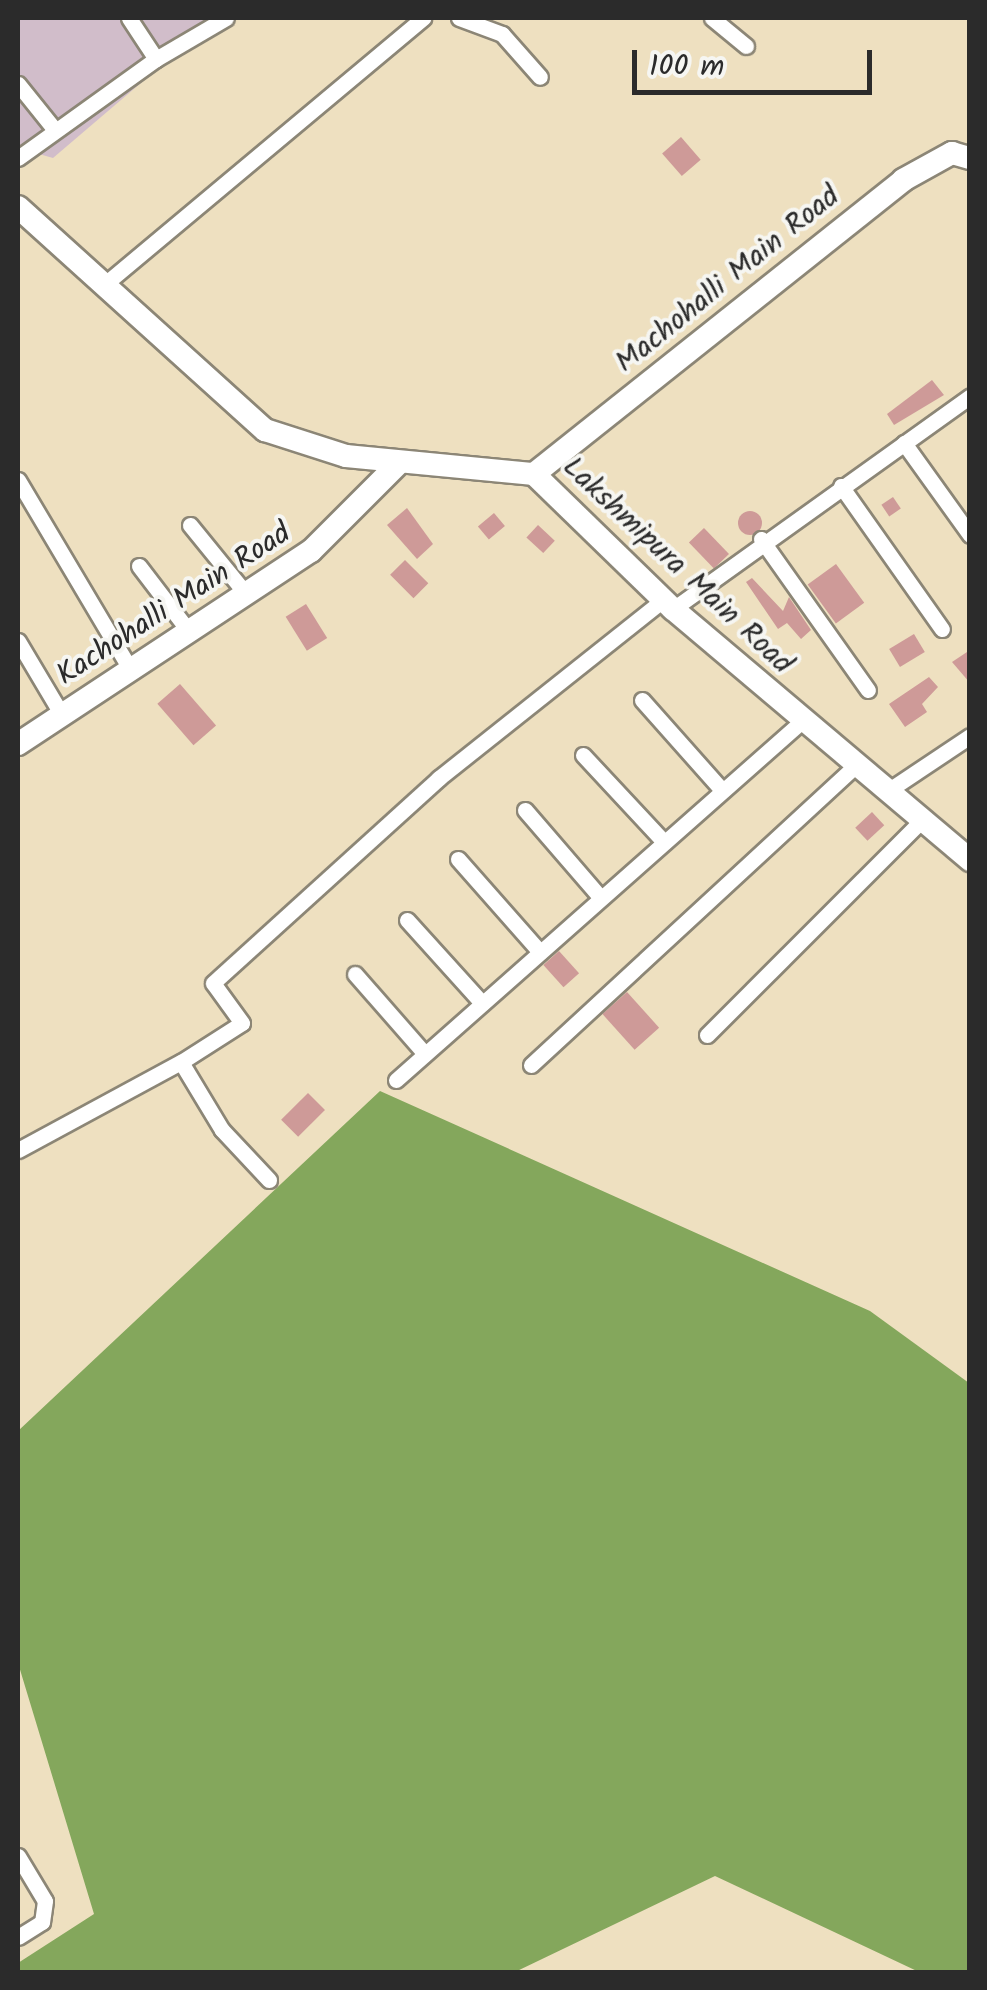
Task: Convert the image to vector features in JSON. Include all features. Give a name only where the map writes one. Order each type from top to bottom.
[{"type":"main road","name":"Machohalli Main Road","points":[[534,474],[903,180],[952,153],[970,158]]},
{"type":"main road","name":"Lakshmipura Main Road","points":[[18,207],[265,430],[398,464],[534,474],[668,604],[970,860]]},
{"type":"main road","name":"Kachohalli Main Road","points":[[18,744],[130,667],[311,552],[398,464]]},
{"type":"street","points":[[128,18],[156,60]]},
{"type":"street","points":[[105,284],[424,18]]},
{"type":"street","points":[[460,18],[502,34],[540,77]]},
{"type":"street","points":[[712,18],[746,46]]},
{"type":"street","points":[[18,158],[218,20]]},
{"type":"street","points":[[18,84],[55,130]]},
{"type":"street","points":[[18,1150],[182,1062],[242,1024],[213,982],[439,778],[668,604],[969,398]]},
{"type":"street","points":[[904,443],[970,536]]},
{"type":"street","points":[[18,480],[130,667]]},
{"type":"street","points":[[841,486],[942,629]]},
{"type":"street","points":[[190,525],[246,594]]},
{"type":"street","points":[[761,539],[868,690]]},
{"type":"street","points":[[139,566],[188,630]]},
{"type":"street","points":[[18,640],[62,715]]},
{"type":"street","points":[[642,700],[722,790]]},
{"type":"street","points":[[396,1080],[802,721]]},
{"type":"street","points":[[889,790],[970,736]]},
{"type":"street","points":[[584,755],[664,842]]},
{"type":"street","points":[[530,1065],[856,765]]},
{"type":"street","points":[[525,810],[601,898]]},
{"type":"street","points":[[707,1035],[922,820]]},
{"type":"street","points":[[458,859],[540,952]]},
{"type":"street","points":[[407,920],[482,1004]]},
{"type":"street","points":[[355,974],[426,1054]]},
{"type":"street","points":[[182,1062],[222,1130],[269,1180]]},
{"type":"street","points":[[18,1856],[45,1901],[42,1922],[18,1937]]},
{"type":"shaded area","points":[[18,18],[217,18],[53,158],[18,148]]},
{"type":"green space","points":[[380,1091],[870,1311],[969,1383],[969,1972],[919,1972],[715,1876],[515,1972],[18,1972],[18,1963],[94,1914],[18,1663],[18,1431]]},
{"type":"building","points":[[681,137],[701,160],[682,176],[662,153]]},
{"type":"building","points":[[932,380],[944,395],[894,425],[887,414]]},
{"type":"building","points":[[893,497],[901,509],[889,516],[881,505]]},
{"type":"building","points":[[407,508],[433,544],[417,559],[387,525]]},
{"type":"building","points":[[750,511],[759,514],[759,532],[750,535],[741,532],[738,523],[741,514]]},
{"type":"building","points":[[494,513],[505,526],[489,540],[478,526]]},
{"type":"building","points":[[538,525],[555,541],[543,553],[526,537]]},
{"type":"building","points":[[704,528],[729,554],[714,568],[689,543]]},
{"type":"building","points":[[405,560],[428,583],[413,598],[390,575]]},
{"type":"building","points":[[836,564],[864,603],[836,623],[808,585]]},
{"type":"building","points":[[752,578],[783,611],[789,597],[811,630],[801,639],[787,623],[778,629],[746,582]]},
{"type":"building","points":[[306,604],[327,638],[307,651],[286,617]]},
{"type":"building","points":[[914,634],[925,652],[900,667],[889,649]]},
{"type":"building","points":[[970,650],[970,683],[952,662]]},
{"type":"building","points":[[929,677],[938,687],[922,704],[927,712],[905,727],[889,704]]},
{"type":"building","points":[[180,684],[216,726],[193,745],[157,704]]},
{"type":"building","points":[[872,812],[884,825],[867,841],[855,828]]},
{"type":"building","points":[[559,951],[579,973],[563,987],[543,965]]},
{"type":"building","points":[[627,992],[659,1028],[635,1050],[602,1014]]},
{"type":"building","points":[[308,1093],[325,1110],[298,1137],[281,1120]]}]
